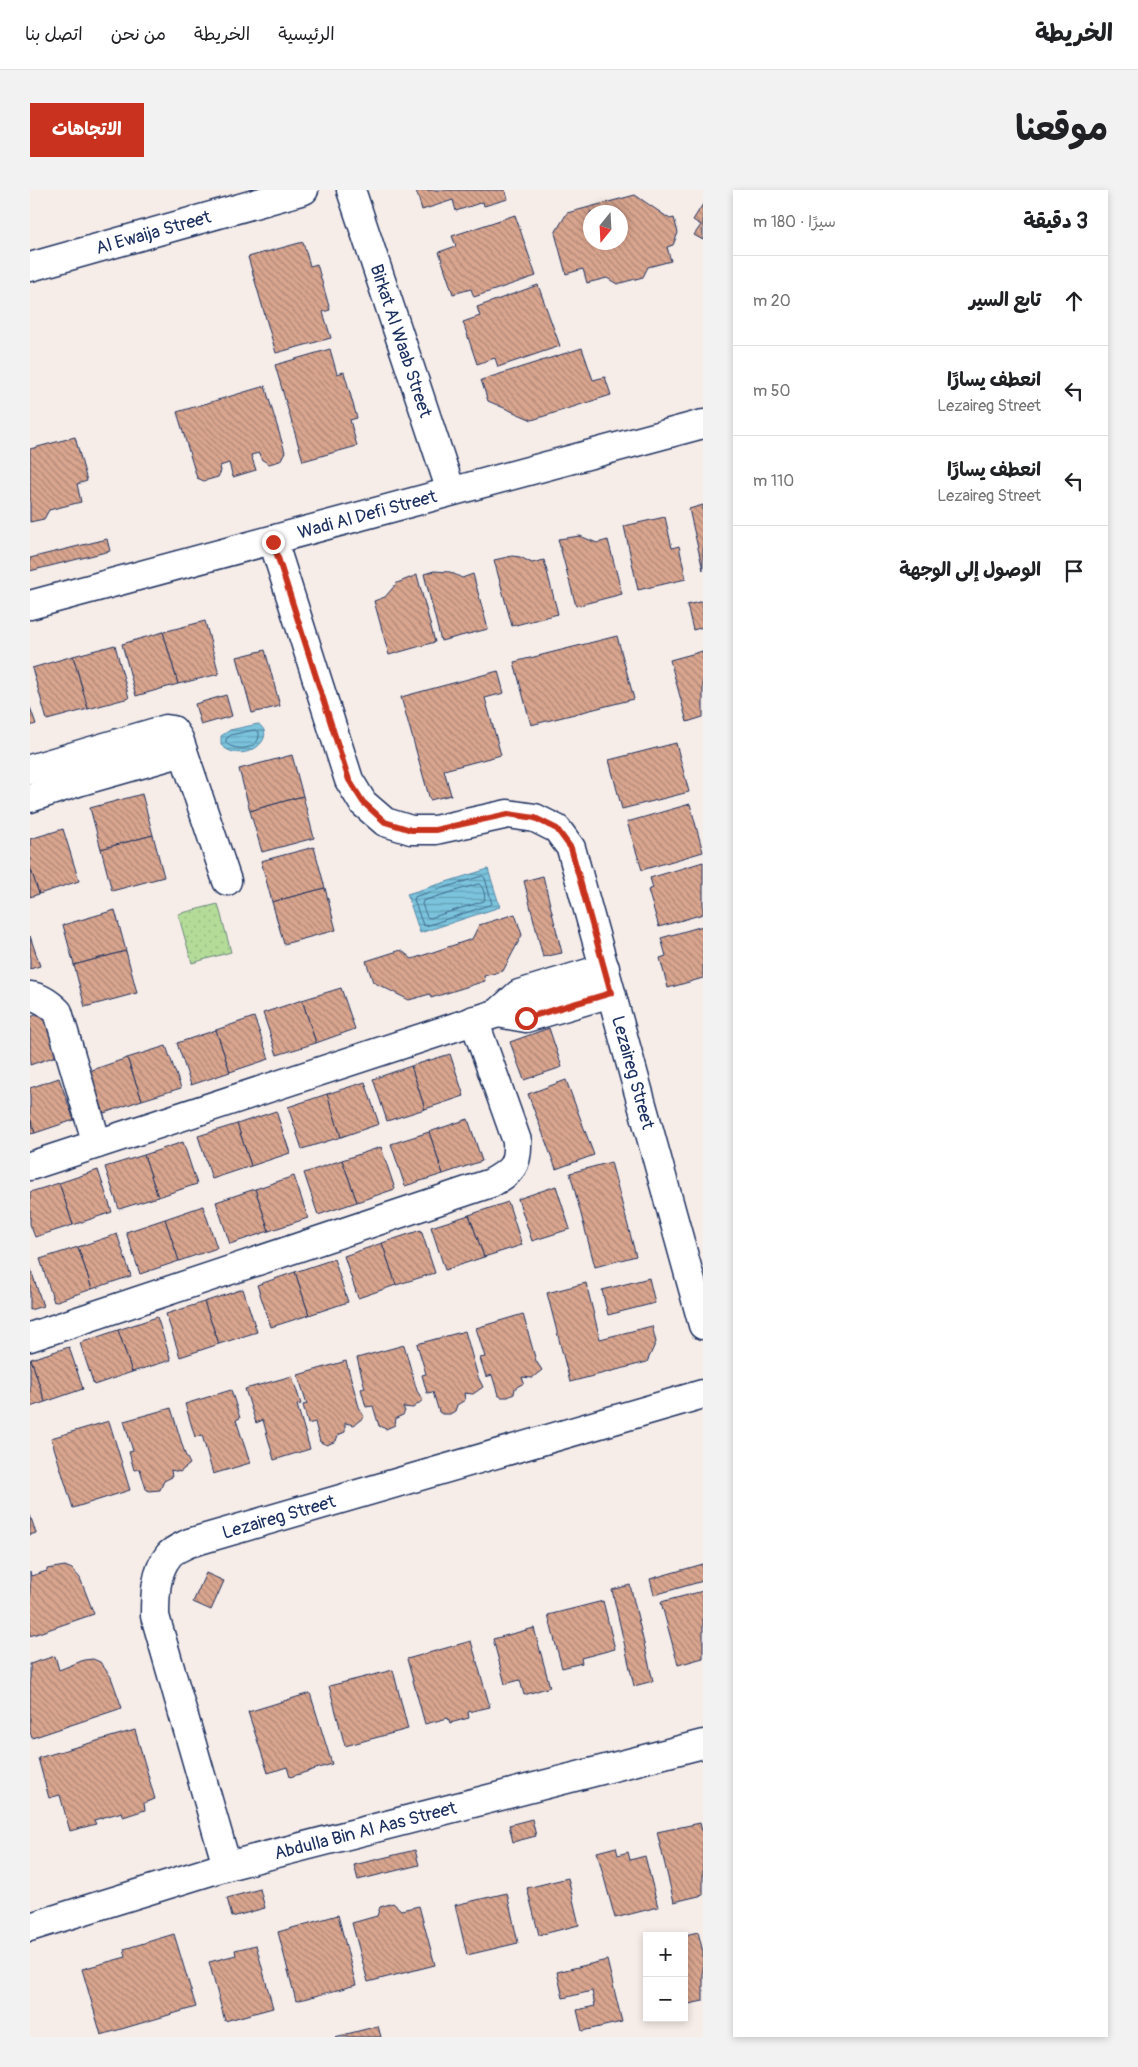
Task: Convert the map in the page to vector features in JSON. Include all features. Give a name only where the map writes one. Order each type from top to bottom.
[{"type":"street","name":"Al Ewaija Street","points":[[30,267],[304,190]]},
{"type":"street","name":"Birkat Al Waab Street","points":[[351,190],[451,491]]},
{"type":"street","name":"Wadi Al Defi Street","points":[[30,605],[273,542],[451,491],[703,424]]},
{"type":"street","name":"Lezaireg Street","points":[[273,542],[349,780],[363,802],[385,822],[411,830],[435,830],[508,814],[535,818],[557,829],[571,848],[703,1325]]},
{"type":"street","points":[[30,769],[166,729],[178,741],[227,881]]},
{"type":"street","points":[[30,798],[81,781],[178,741]]},
{"type":"street","points":[[30,1166],[486,1017],[519,994],[608,981]]},
{"type":"street","points":[[30,996],[36,996],[50,1004],[58,1012],[97,1144]]},
{"type":"street","points":[[30,1337],[491,1183],[505,1175],[514,1166],[517,1154],[516,1141],[486,1017]]},
{"type":"street","name":"Lezaireg Street","points":[[227,1866],[155,1616],[155,1593],[160,1574],[169,1555],[189,1543],[703,1394]]},
{"type":"street","name":"Abdulla Bin Al Aas Street","points":[[30,1927],[227,1866],[703,1744]]},
{"type":"green space","points":[[218,904],[231,952],[192,963],[178,914]]},
{"type":"water","points":[[258,724],[264,730],[265,736],[256,748],[239,753],[230,751],[221,745],[221,736],[230,730]]},
{"type":"water","points":[[488,869],[500,907],[420,933],[407,894]]},
{"type":"building","points":[[416,190],[505,190],[508,199],[484,206],[483,202],[456,211],[453,200],[422,210]]},
{"type":"building","points":[[635,195],[670,219],[674,218],[678,233],[673,245],[667,247],[671,261],[648,267],[643,277],[617,284],[607,278],[587,283],[583,269],[566,274],[555,233],[567,213],[583,209],[583,250],[628,250],[628,205],[597,205]]},
{"type":"building","points":[[703,204],[703,240],[694,235],[701,225],[693,220]]},
{"type":"building","points":[[515,215],[536,276],[474,297],[471,289],[453,294],[439,252],[456,246],[452,236]]},
{"type":"building","points":[[303,242],[310,266],[317,264],[330,310],[323,312],[331,338],[276,353],[248,257]]},
{"type":"building","points":[[538,285],[560,346],[498,367],[495,358],[477,364],[463,322],[480,316],[477,307]]},
{"type":"building","points":[[582,348],[593,380],[605,377],[611,395],[532,420],[488,401],[481,380]]},
{"type":"building","points":[[330,349],[337,374],[344,372],[357,418],[350,420],[357,446],[303,461],[275,365]]},
{"type":"building","points":[[265,386],[285,452],[280,461],[269,464],[261,459],[259,453],[251,455],[256,470],[233,477],[229,463],[220,466],[221,471],[218,477],[204,481],[197,478],[177,412]]},
{"type":"building","points":[[75,437],[87,481],[77,484],[81,502],[49,510],[44,519],[30,522],[30,449]]},
{"type":"building","points":[[703,505],[703,570],[689,509]]},
{"type":"building","points":[[665,517],[672,548],[679,546],[686,579],[638,590],[624,526]]},
{"type":"building","points":[[580,536],[597,543],[608,540],[622,594],[576,606],[558,539]]},
{"type":"building","points":[[107,539],[110,551],[30,571],[30,558]]},
{"type":"building","points":[[512,556],[520,557],[532,563],[544,560],[558,614],[512,626],[494,560]]},
{"type":"building","points":[[434,571],[450,572],[462,578],[473,574],[488,629],[441,641],[424,574]]},
{"type":"building","points":[[417,575],[435,642],[389,655],[374,601],[385,597],[397,583]]},
{"type":"building","points":[[703,601],[703,627],[693,630],[687,605]]},
{"type":"building","points":[[205,621],[219,674],[178,684],[163,632]]},
{"type":"building","points":[[163,632],[178,684],[136,696],[122,644]]},
{"type":"building","points":[[617,636],[634,699],[531,725],[514,662]]},
{"type":"building","points":[[115,645],[129,698],[88,709],[73,656]]},
{"type":"building","points":[[265,650],[280,706],[252,713],[237,657]]},
{"type":"building","points":[[703,651],[703,717],[687,722],[670,660]]},
{"type":"building","points":[[73,656],[88,709],[47,720],[32,668]]},
{"type":"building","points":[[498,671],[504,693],[485,698],[501,755],[444,770],[451,795],[430,800],[401,697]]},
{"type":"building","points":[[226,695],[232,716],[201,725],[195,704]]},
{"type":"building","points":[[30,707],[36,724],[30,726]]},
{"type":"building","points":[[676,743],[689,792],[622,809],[609,760]]},
{"type":"building","points":[[292,755],[303,796],[250,811],[239,769]]},
{"type":"building","points":[[142,794],[153,835],[101,849],[90,808]]},
{"type":"building","points":[[303,796],[314,838],[262,852],[250,811]]},
{"type":"building","points":[[690,804],[703,852],[642,870],[627,822]]},
{"type":"building","points":[[63,829],[79,881],[39,894],[30,867],[30,839]]},
{"type":"building","points":[[153,835],[164,877],[112,891],[101,849]]},
{"type":"building","points":[[314,847],[325,888],[272,902],[261,861]]},
{"type":"building","points":[[703,862],[703,914],[659,927],[648,890],[653,888],[650,878]]},
{"type":"building","points":[[30,867],[39,894],[30,897]]},
{"type":"building","points":[[543,876],[562,953],[543,957],[524,881]]},
{"type":"building","points":[[325,888],[336,930],[284,944],[272,902]]},
{"type":"building","points":[[115,910],[126,951],[74,965],[63,925]]},
{"type":"building","points":[[515,914],[522,935],[503,971],[484,976],[485,981],[431,998],[430,994],[409,1000],[373,982],[366,961],[401,950],[412,959],[472,939],[479,925]]},
{"type":"building","points":[[703,926],[703,978],[668,988],[660,958],[666,956],[661,938]]},
{"type":"building","points":[[30,936],[40,966],[30,969]]},
{"type":"building","points":[[126,951],[137,993],[85,1007],[74,965]]},
{"type":"building","points":[[341,988],[355,1029],[316,1043],[302,1000]]},
{"type":"building","points":[[302,1000],[316,1043],[277,1055],[263,1013]]},
{"type":"building","points":[[45,1012],[59,1055],[30,1065],[30,1017]]},
{"type":"building","points":[[254,1017],[269,1059],[230,1072],[216,1030]]},
{"type":"building","points":[[549,1028],[562,1067],[524,1080],[510,1042]]},
{"type":"building","points":[[216,1030],[230,1072],[191,1085],[177,1043]]},
{"type":"building","points":[[166,1046],[181,1088],[142,1100],[127,1058]]},
{"type":"building","points":[[450,1054],[464,1096],[425,1109],[411,1066]]},
{"type":"building","points":[[127,1058],[142,1100],[104,1113],[89,1071]]},
{"type":"building","points":[[411,1066],[425,1109],[387,1121],[373,1079]]},
{"type":"building","points":[[59,1078],[74,1120],[35,1133],[30,1118],[30,1088]]},
{"type":"building","points":[[566,1080],[594,1155],[556,1169],[528,1094]]},
{"type":"building","points":[[365,1082],[379,1124],[341,1137],[327,1094]]},
{"type":"building","points":[[327,1094],[341,1137],[302,1149],[288,1107]]},
{"type":"building","points":[[276,1111],[290,1153],[251,1166],[237,1124]]},
{"type":"building","points":[[30,1118],[35,1133],[30,1134]]},
{"type":"building","points":[[468,1119],[482,1161],[443,1174],[429,1132]]},
{"type":"building","points":[[237,1124],[251,1166],[212,1179],[198,1136]]},
{"type":"building","points":[[429,1132],[443,1174],[405,1186],[391,1144]]},
{"type":"building","points":[[183,1142],[197,1184],[158,1197],[144,1155]]},
{"type":"building","points":[[381,1147],[395,1189],[357,1202],[342,1160]]},
{"type":"building","points":[[144,1155],[158,1197],[119,1209],[105,1167]]},
{"type":"building","points":[[342,1160],[357,1202],[318,1215],[304,1173]]},
{"type":"building","points":[[611,1162],[636,1256],[595,1267],[570,1173]]},
{"type":"building","points":[[98,1170],[112,1212],[73,1225],[59,1183]]},
{"type":"building","points":[[294,1176],[308,1218],[269,1231],[255,1189]]},
{"type":"building","points":[[59,1183],[73,1225],[35,1237],[30,1224],[30,1192]]},
{"type":"building","points":[[556,1186],[570,1229],[532,1241],[518,1199]]},
{"type":"building","points":[[255,1189],[269,1231],[230,1244],[216,1202]]},
{"type":"building","points":[[508,1202],[522,1245],[484,1257],[469,1215]]},
{"type":"building","points":[[203,1206],[217,1248],[179,1261],[165,1219]]},
{"type":"building","points":[[469,1215],[484,1257],[445,1270],[431,1227]]},
{"type":"building","points":[[165,1219],[179,1261],[140,1274],[126,1232]]},
{"type":"building","points":[[421,1230],[435,1273],[396,1285],[382,1243]]},
{"type":"building","points":[[117,1234],[131,1276],[92,1289],[78,1247]]},
{"type":"building","points":[[382,1243],[396,1285],[358,1298],[344,1256]]},
{"type":"building","points":[[78,1247],[92,1289],[54,1302],[40,1259]]},
{"type":"building","points":[[334,1259],[348,1302],[309,1315],[295,1272]]},
{"type":"building","points":[[30,1267],[43,1306],[30,1310]]},
{"type":"building","points":[[295,1272],[309,1315],[271,1327],[257,1285]]},
{"type":"building","points":[[649,1278],[655,1303],[608,1315],[602,1290]]},
{"type":"building","points":[[586,1283],[600,1339],[652,1326],[656,1342],[647,1362],[570,1382],[547,1293]]},
{"type":"building","points":[[243,1289],[257,1332],[219,1344],[204,1302]]},
{"type":"building","points":[[204,1302],[219,1344],[180,1357],[166,1314]]},
{"type":"building","points":[[523,1314],[536,1361],[542,1370],[532,1378],[522,1377],[524,1383],[515,1388],[514,1394],[508,1397],[501,1397],[498,1395],[492,1375],[486,1377],[480,1358],[485,1357],[476,1328]]},
{"type":"building","points":[[157,1317],[171,1360],[132,1372],[118,1330]]},
{"type":"building","points":[[118,1330],[132,1372],[94,1385],[80,1343]]},
{"type":"building","points":[[465,1331],[478,1377],[483,1387],[473,1394],[464,1393],[465,1400],[457,1405],[455,1411],[450,1414],[442,1414],[439,1412],[433,1392],[427,1393],[422,1375],[426,1374],[417,1344]]},
{"type":"building","points":[[404,1345],[417,1391],[423,1400],[413,1408],[403,1407],[405,1411],[403,1415],[396,1418],[395,1425],[386,1429],[379,1426],[373,1406],[366,1407],[361,1389],[365,1388],[357,1358]]},
{"type":"building","points":[[69,1347],[83,1389],[45,1402],[31,1359]]},
{"type":"building","points":[[30,1360],[45,1402],[30,1407]]},
{"type":"building","points":[[346,1361],[359,1407],[364,1417],[354,1425],[345,1423],[345,1432],[338,1435],[336,1441],[327,1445],[320,1442],[315,1422],[308,1424],[303,1405],[307,1404],[298,1375]]},
{"type":"building","points":[[292,1376],[301,1404],[297,1405],[310,1449],[274,1460],[263,1420],[256,1423],[245,1389]]},
{"type":"building","points":[[231,1390],[240,1418],[236,1420],[250,1463],[213,1474],[202,1435],[195,1437],[185,1404]]},
{"type":"building","points":[[171,1408],[185,1454],[190,1464],[180,1472],[171,1470],[172,1477],[164,1481],[160,1490],[149,1491],[146,1489],[140,1469],[134,1470],[129,1452],[133,1451],[124,1421]]},
{"type":"building","points":[[109,1421],[130,1490],[73,1508],[51,1438]]},
{"type":"building","points":[[30,1515],[36,1533],[30,1535]]},
{"type":"building","points":[[703,1564],[703,1581],[654,1595],[650,1579]]},
{"type":"building","points":[[65,1566],[72,1569],[80,1578],[94,1614],[30,1636],[30,1572],[31,1576],[47,1571],[47,1569]]},
{"type":"building","points":[[206,1573],[224,1581],[211,1610],[193,1602]]},
{"type":"building","points":[[630,1585],[653,1681],[634,1686],[612,1590]]},
{"type":"building","points":[[703,1591],[703,1658],[678,1665],[661,1602]]},
{"type":"building","points":[[603,1601],[615,1649],[581,1658],[582,1663],[562,1668],[548,1615]]},
{"type":"building","points":[[534,1628],[550,1687],[524,1695],[520,1680],[505,1684],[493,1639]]},
{"type":"building","points":[[471,1641],[490,1707],[468,1712],[469,1718],[450,1723],[448,1718],[425,1724],[407,1659]]},
{"type":"building","points":[[55,1656],[59,1670],[84,1660],[93,1659],[100,1662],[111,1677],[122,1708],[32,1738],[30,1732],[30,1664]]},
{"type":"building","points":[[393,1670],[408,1729],[345,1746],[329,1686]]},
{"type":"building","points":[[310,1693],[332,1764],[290,1777],[287,1767],[268,1773],[248,1712]]},
{"type":"building","points":[[135,1730],[155,1799],[144,1803],[145,1810],[123,1817],[122,1812],[94,1820],[96,1824],[70,1831],[60,1795],[49,1798],[38,1758]]},
{"type":"building","points":[[532,1819],[536,1836],[513,1842],[509,1825]]},
{"type":"building","points":[[700,1823],[703,1835],[703,1895],[674,1902],[657,1832]]},
{"type":"building","points":[[616,1847],[618,1855],[628,1852],[630,1860],[645,1856],[658,1907],[615,1918],[597,1852]]},
{"type":"building","points":[[415,1850],[419,1865],[358,1880],[354,1865]]},
{"type":"building","points":[[568,1878],[579,1925],[539,1935],[527,1888]]},
{"type":"building","points":[[260,1889],[265,1908],[232,1917],[227,1898]]},
{"type":"building","points":[[507,1893],[518,1943],[467,1955],[455,1905]]},
{"type":"building","points":[[393,1903],[401,1910],[419,1906],[435,1965],[368,1982],[352,1923],[377,1916],[380,1907]]},
{"type":"building","points":[[338,1915],[356,1985],[296,2001],[278,1932]]},
{"type":"building","points":[[698,1932],[703,1952],[703,2001],[688,2004],[688,1977],[688,1934]]},
{"type":"building","points":[[174,1934],[196,2007],[101,2035],[82,1969],[126,1957],[124,1949]]},
{"type":"building","points":[[256,1945],[273,2008],[225,2021],[209,1962],[236,1955],[235,1950]]},
{"type":"building","points":[[607,1960],[622,2022],[582,2031],[577,2010],[595,2006],[592,1991],[563,1998],[557,1972]]},
{"type":"building","points":[[378,2026],[381,2037],[335,2037]]},
{"type":"route","points":[[273,542],[349,780],[363,802],[385,822],[411,830],[435,830],[508,814],[535,818],[557,829],[571,848],[611,993],[526,1018]]}]
